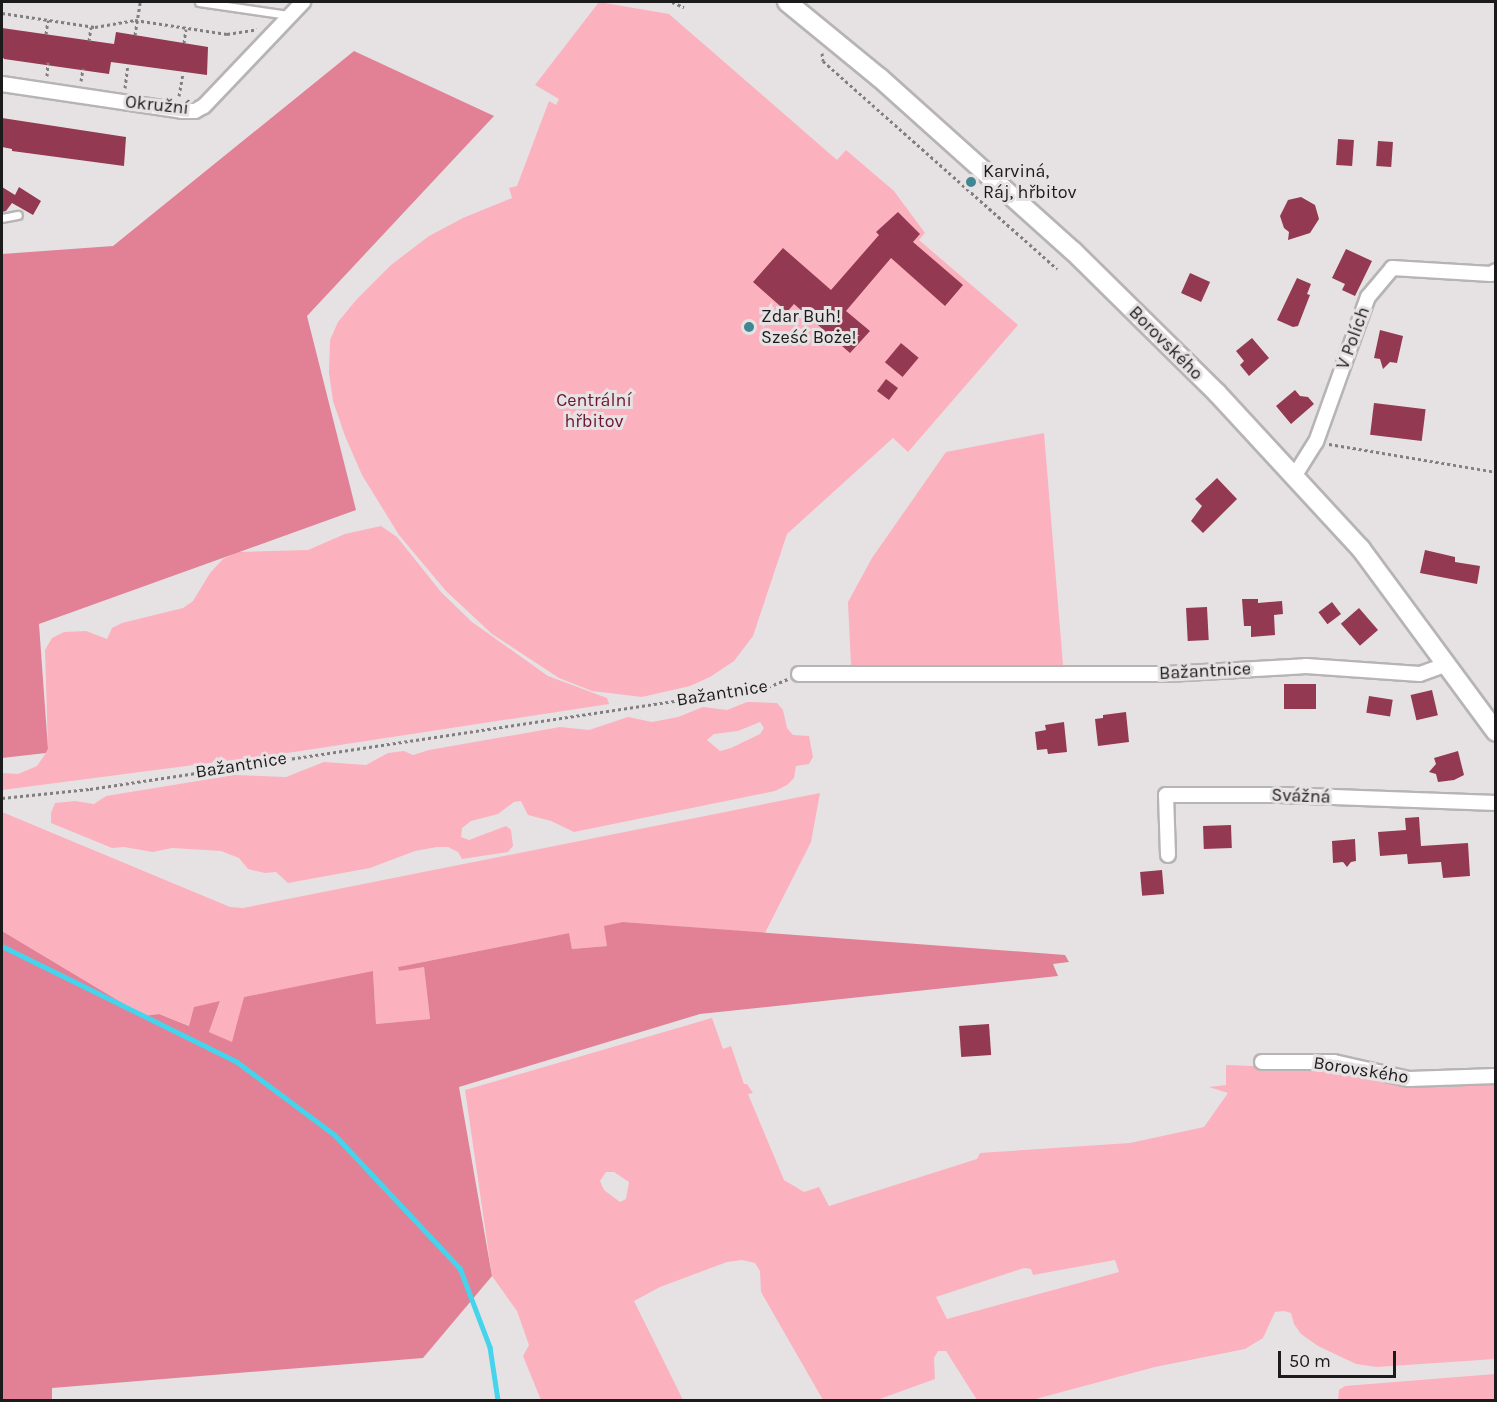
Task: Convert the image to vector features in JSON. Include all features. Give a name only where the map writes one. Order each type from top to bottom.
[{"type":"main road","name":"Borovského","points":[[788,2],[880,78],[1073,251],[1295,475],[1361,549],[1496,732]]},
{"type":"street","name":"Okružní","points":[[2,84],[182,111],[195,111],[204,106],[303,2]]},
{"type":"street","name":"V Polích","points":[[1295,475],[1316,442],[1368,297],[1392,268],[1491,273],[1496,271]]},
{"type":"street","name":"Bažantnice","points":[[799,674],[1167,674],[1306,666],[1420,674],[1445,665]]},
{"type":"street","name":"Svážná","points":[[1168,855],[1166,795],[1280,795],[1496,803]]},
{"type":"street","name":"Borovského","points":[[1262,1062],[1334,1062],[1409,1079],[1496,1076]]},
{"type":"lane","points":[[199,2],[290,16]]},
{"type":"lane","points":[[2,218],[18,215]]},
{"type":"path","points":[[135,35],[140,2]]},
{"type":"path","points":[[672,2],[684,7]]},
{"type":"path","points":[[2,13],[91,27],[138,21],[227,34],[258,29]]},
{"type":"path","points":[[46,34],[48,20]]},
{"type":"path","points":[[89,41],[91,27]]},
{"type":"path","points":[[183,43],[186,29]]},
{"type":"path","points":[[821,43],[824,61],[1057,269]]},
{"type":"path","points":[[48,62],[46,78],[58,80]]},
{"type":"path","points":[[125,90],[128,65]]},
{"type":"path","points":[[82,68],[80,83],[92,85]]},
{"type":"path","points":[[179,98],[183,74]]},
{"type":"path","points":[[114,88],[136,91]]},
{"type":"path","points":[[168,96],[185,99]]},
{"type":"path","points":[[1316,442],[1496,472]]},
{"type":"path","name":"Bažantnice","points":[[2,798],[90,789],[768,687],[799,674]]},
{"type":"green space","name":"Centrální hřbitov","points":[[599,2],[669,14],[837,160],[846,150],[894,191],[925,233],[919,240],[1018,325],[908,452],[893,438],[787,534],[753,636],[734,661],[710,677],[690,686],[642,697],[592,691],[559,678],[492,634],[446,591],[399,535],[362,475],[333,401],[329,373],[330,340],[338,322],[391,265],[429,236],[463,218],[512,198],[509,188],[517,186],[549,101],[556,105],[559,99],[535,85]]},
{"type":"green space","points":[[1044,433],[1063,665],[851,665],[848,602],[872,558],[946,452]]},
{"type":"green space","points":[[381,526],[397,537],[441,592],[472,622],[548,676],[607,698],[609,704],[294,752],[2,790],[2,773],[18,774],[37,766],[48,750],[45,650],[52,638],[64,632],[86,631],[107,639],[112,628],[122,623],[183,608],[193,601],[210,573],[223,559],[237,552],[308,550],[345,534]]},
{"type":"green space","points":[[747,702],[777,703],[783,710],[787,728],[793,735],[809,736],[813,757],[809,764],[796,766],[794,778],[787,785],[775,791],[574,832],[551,821],[528,815],[521,801],[514,802],[498,814],[471,821],[462,828],[461,837],[469,840],[506,826],[511,830],[513,846],[508,852],[462,859],[458,852],[448,847],[437,847],[415,851],[370,868],[288,883],[276,872],[265,873],[248,869],[239,858],[221,851],[172,848],[153,852],[124,847],[112,848],[51,823],[51,813],[55,803],[75,801],[94,804],[106,796],[234,775],[286,777],[324,762],[366,765],[388,753],[404,751],[413,755],[429,750],[560,727],[589,730],[628,717],[652,722],[678,717],[703,707],[727,710]],"holes":[[[760,722],[764,728],[760,734],[720,751],[707,740],[714,734],[738,731]]]},
{"type":"green space","points":[[820,793],[811,842],[765,933],[623,922],[607,946],[572,949],[569,933],[398,967],[399,971],[424,966],[430,1019],[376,1024],[373,972],[244,997],[233,1043],[209,1032],[220,1002],[190,1026],[159,1014],[144,1016],[2,931],[2,812],[230,907],[243,908]]},
{"type":"green space","points":[[712,1018],[723,1049],[731,1046],[744,1084],[747,1084],[753,1093],[748,1094],[784,1180],[804,1192],[819,1187],[829,1206],[977,1159],[980,1153],[1130,1143],[1204,1127],[1228,1093],[1209,1087],[1226,1085],[1226,1065],[1349,1070],[1397,1084],[1495,1080],[1495,1359],[1377,1367],[1356,1364],[1318,1346],[1301,1334],[1294,1324],[1291,1313],[1284,1311],[1275,1312],[1263,1338],[1245,1349],[1155,1367],[1032,1400],[977,1400],[946,1351],[938,1351],[934,1358],[935,1379],[877,1400],[823,1400],[761,1292],[760,1271],[755,1263],[742,1260],[727,1262],[660,1287],[634,1301],[683,1400],[541,1400],[523,1356],[529,1345],[517,1311],[492,1276],[465,1090]],"holes":[[[606,1172],[614,1172],[629,1182],[626,1199],[620,1202],[604,1190],[600,1181]],[[1115,1260],[1119,1272],[947,1319],[936,1297],[1024,1268],[1031,1269],[1033,1275]]]},
{"type":"green space","points":[[1495,1374],[1495,1400],[1338,1400],[1339,1390],[1345,1386]]},
{"type":"shaded area","points":[[354,51],[494,116],[307,316],[356,510],[39,624],[48,749],[46,753],[2,758],[2,254],[113,246]]},
{"type":"shaded area","points":[[623,922],[1065,955],[1069,962],[1053,964],[1058,976],[700,1014],[459,1087],[492,1276],[423,1358],[52,1388],[52,1400],[2,1400],[2,931],[144,1016],[159,1014],[189,1026],[194,1007],[220,1001],[209,1032],[232,1042],[244,997],[373,971],[376,1024],[430,1019],[424,967],[399,971],[398,967],[569,933],[572,949],[607,946],[604,926]]},
{"type":"building","points":[[2,28],[114,44],[116,32],[208,47],[207,75],[111,62],[109,74],[4,59],[2,56]]},
{"type":"building","points":[[2,118],[126,137],[124,166],[12,151],[12,149],[2,147]]},
{"type":"building","points":[[1338,139],[1354,140],[1352,166],[1336,165]]},
{"type":"building","points":[[1378,141],[1393,142],[1391,167],[1376,166]]},
{"type":"building","points":[[2,187],[15,195],[19,187],[41,201],[33,215],[12,203],[6,211],[2,212]]},
{"type":"building","points":[[1301,197],[1315,205],[1319,219],[1310,233],[1288,240],[1289,232],[1284,228],[1280,216],[1288,200]]},
{"type":"building","points":[[898,212],[920,234],[913,242],[963,285],[945,306],[891,258],[846,311],[870,331],[850,353],[794,304],[787,312],[753,282],[783,248],[831,290],[879,235],[876,232]]},
{"type":"building","points":[[1346,249],[1372,261],[1355,296],[1342,290],[1345,284],[1332,278]]},
{"type":"building","points":[[1190,273],[1210,282],[1201,302],[1181,293]]},
{"type":"building","points":[[1297,278],[1311,284],[1307,294],[1310,295],[1298,326],[1293,327],[1277,320]]},
{"type":"building","points":[[1380,330],[1403,336],[1397,363],[1390,362],[1383,369],[1380,359],[1374,358]]},
{"type":"building","points":[[1252,338],[1269,358],[1249,376],[1240,365],[1244,361],[1236,351]]},
{"type":"building","points":[[901,343],[919,358],[903,377],[885,362]]},
{"type":"building","points":[[886,379],[898,388],[889,400],[877,391]]},
{"type":"building","points":[[1295,390],[1300,396],[1308,397],[1314,404],[1291,424],[1276,406]]},
{"type":"building","points":[[1374,403],[1426,409],[1422,441],[1370,435]]},
{"type":"building","points":[[1217,478],[1237,499],[1203,533],[1191,521],[1202,506],[1195,499]]},
{"type":"building","points":[[1425,550],[1455,557],[1455,562],[1480,566],[1477,584],[1420,573]]},
{"type":"building","points":[[1242,599],[1258,599],[1258,603],[1282,601],[1283,614],[1274,615],[1275,635],[1251,637],[1251,626],[1244,626]]},
{"type":"building","points":[[1332,602],[1341,614],[1327,624],[1318,612]]},
{"type":"building","points":[[1207,607],[1209,640],[1188,641],[1186,608]]},
{"type":"building","points":[[1359,608],[1378,630],[1360,646],[1341,624]]},
{"type":"building","points":[[1284,684],[1316,684],[1316,709],[1284,709]]},
{"type":"building","points":[[1432,690],[1438,715],[1416,720],[1411,695]]},
{"type":"building","points":[[1369,696],[1393,700],[1390,717],[1366,713]]},
{"type":"building","points":[[1126,712],[1129,742],[1098,746],[1095,719],[1103,718],[1103,715]]},
{"type":"building","points":[[1064,722],[1067,752],[1048,754],[1047,749],[1037,750],[1035,732],[1046,730],[1045,725]]},
{"type":"building","points":[[1458,751],[1464,775],[1454,780],[1438,782],[1436,774],[1429,772],[1436,764],[1434,758]]},
{"type":"building","points":[[1419,817],[1421,846],[1468,843],[1470,876],[1443,878],[1441,862],[1408,864],[1407,854],[1380,856],[1378,832],[1406,830],[1405,818]]},
{"type":"building","points":[[1231,825],[1232,848],[1204,849],[1203,826]]},
{"type":"building","points":[[1355,839],[1356,861],[1351,862],[1347,867],[1343,862],[1333,863],[1332,841]]},
{"type":"building","points":[[1162,870],[1164,894],[1142,896],[1140,872]]},
{"type":"building","points":[[989,1024],[991,1055],[961,1057],[959,1026]]},
{"type":"waterway","points":[[2,946],[236,1061],[335,1135],[460,1268],[490,1347],[498,1400]]},
{"type":"place","name":"Karviná, Ráj, hřbitov","points":[[971,182]]},
{"type":"place","name":"Zdar Buh! Sześć Boże!","points":[[749,327]]}]
